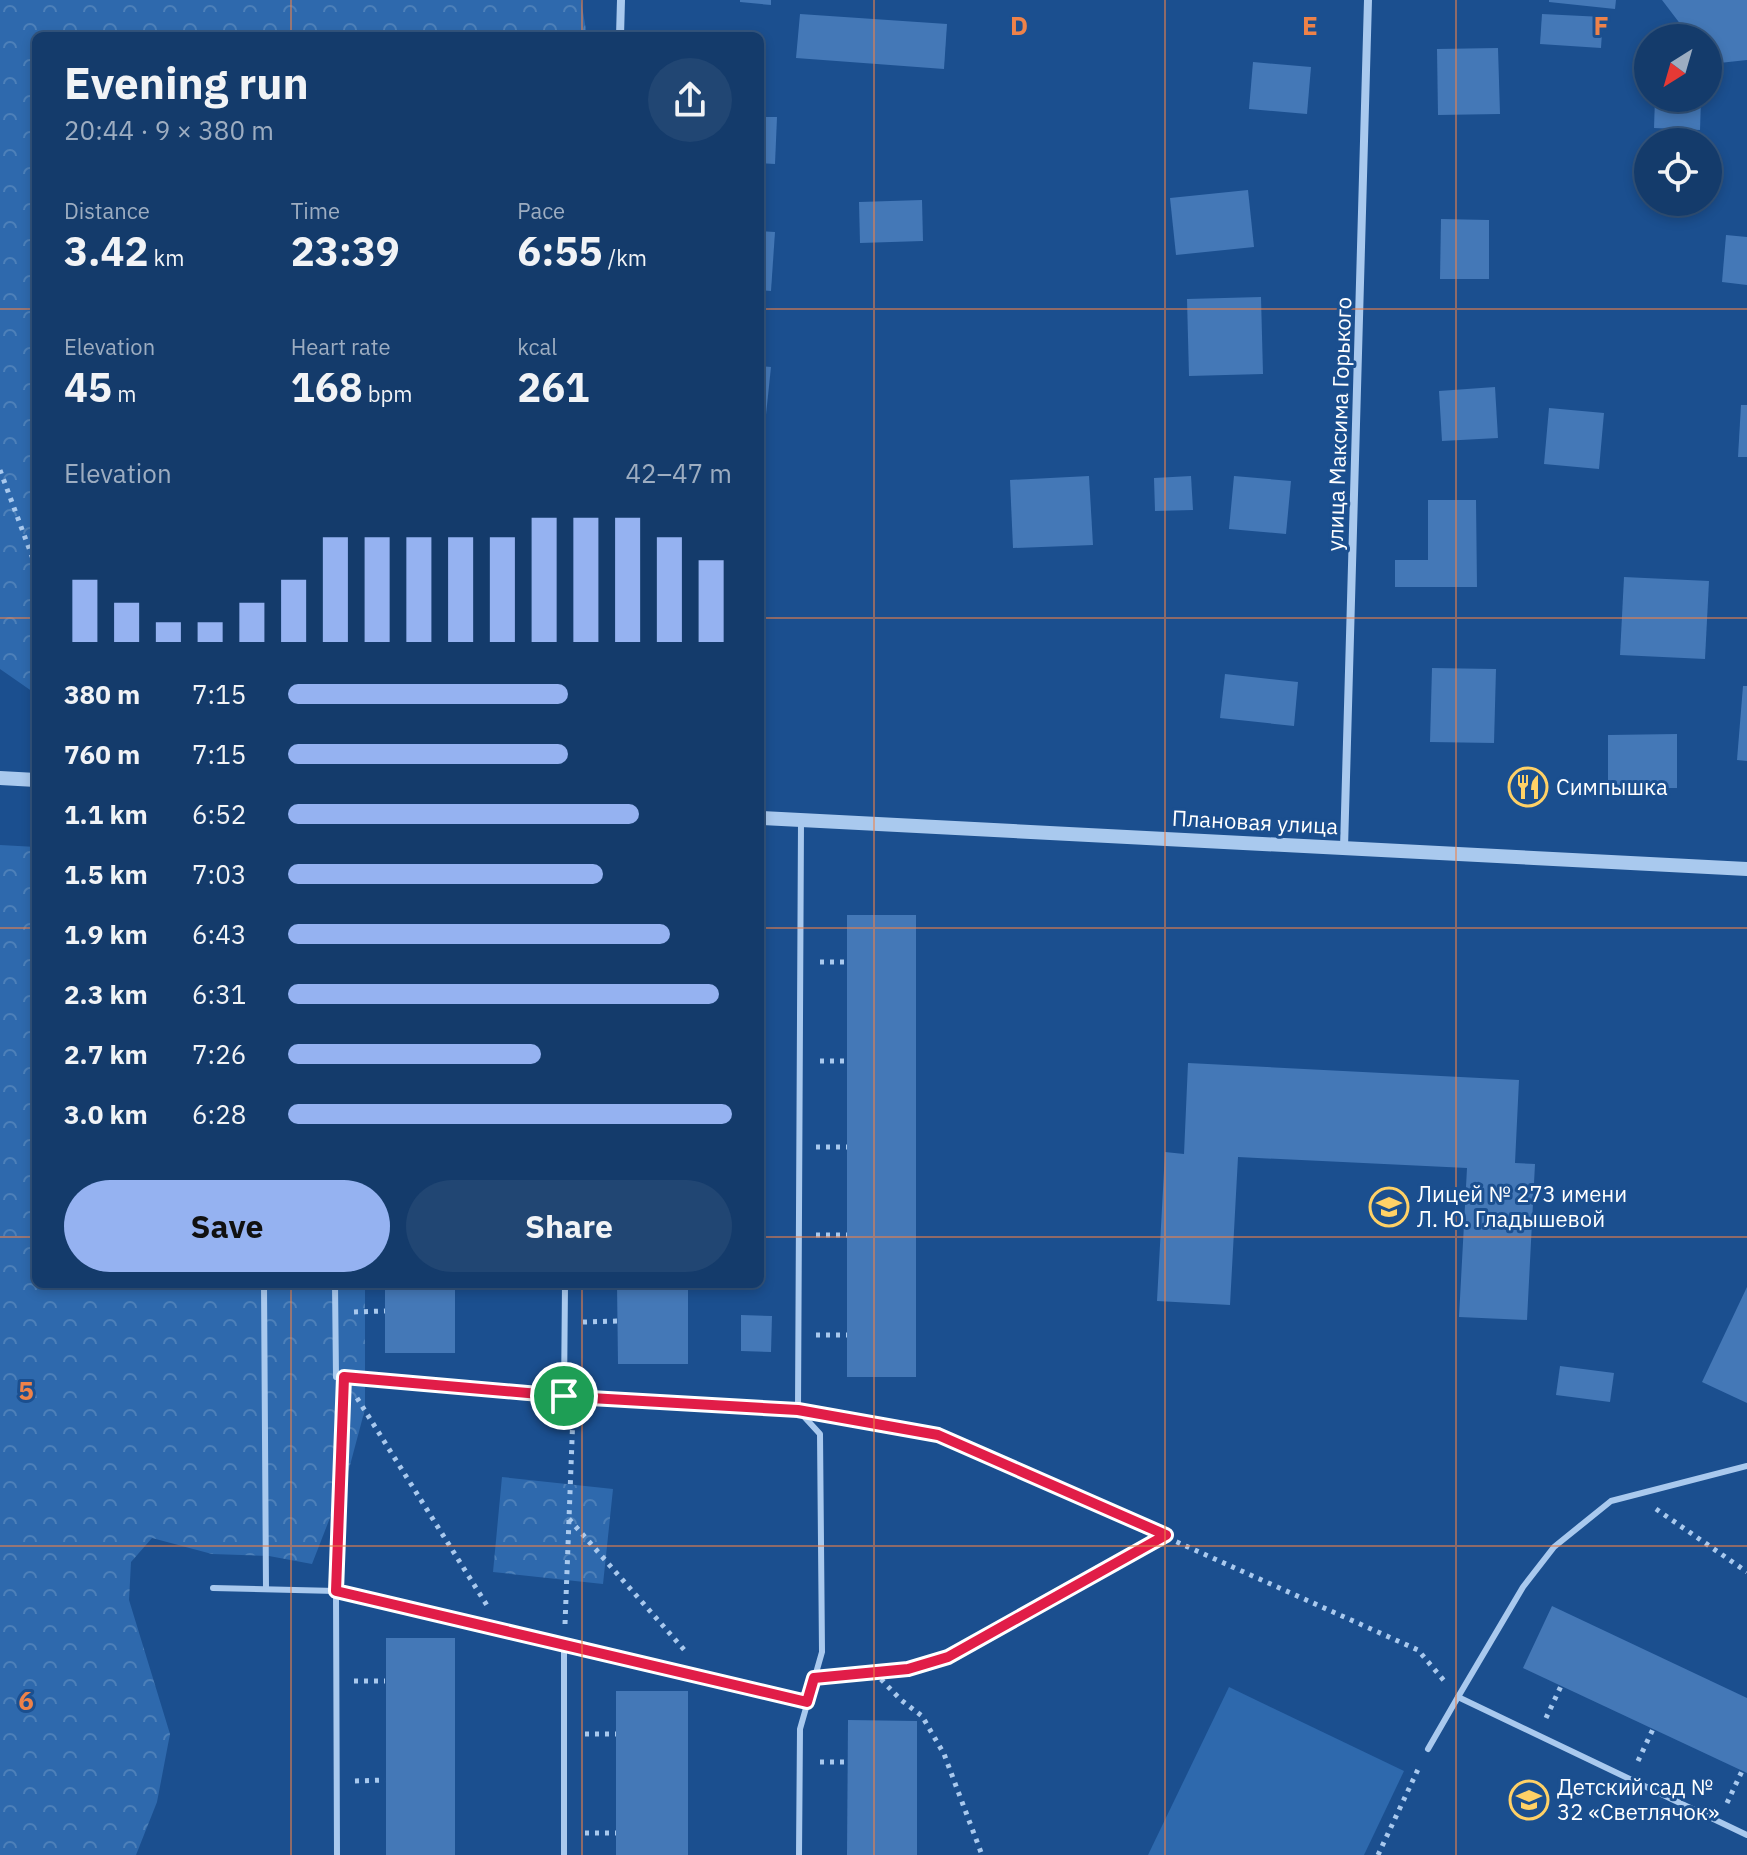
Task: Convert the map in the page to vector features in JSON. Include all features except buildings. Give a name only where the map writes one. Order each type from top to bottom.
[{"type":"street","points":[[620,32],[621,0]]},
{"type":"street","name":"улица Максима Горького","points":[[1344,848],[1368,0]]},
{"type":"street","points":[[0,778],[32,780]]},
{"type":"street","name":"Плановая улица","points":[[764,818],[1747,869]]},
{"type":"lane","points":[[799,1855],[800,1729],[822,1652],[820,1434],[798,1410],[801,820]]},
{"type":"lane","points":[[264,1288],[266,1589]]},
{"type":"lane","points":[[335,1288],[336,1377],[573,1397],[798,1410]]},
{"type":"lane","points":[[564,1396],[565,1288]]},
{"type":"lane","points":[[1428,1749],[1523,1587],[1554,1547],[1611,1501],[1747,1466]]},
{"type":"lane","points":[[213,1588],[336,1591],[807,1702]]},
{"type":"lane","points":[[336,1591],[337,1855]]},
{"type":"lane","points":[[564,1645],[564,1855]]},
{"type":"lane","points":[[1458,1697],[1747,1835]]},
{"type":"path","points":[[0,470],[32,556]]},
{"type":"path","points":[[799,1235],[847,1235]]},
{"type":"path","points":[[335,1313],[385,1311]]},
{"type":"path","points":[[565,1323],[618,1321]]},
{"type":"path","points":[[799,1335],[847,1335]]},
{"type":"path","points":[[336,1591],[344,1377]]},
{"type":"path","points":[[344,1377],[503,1631]]},
{"type":"path","points":[[564,1645],[573,1397]]},
{"type":"path","points":[[798,1410],[938,1435],[1418,1650],[1458,1697]]},
{"type":"path","points":[[1637,1495],[1747,1572]]},
{"type":"path","points":[[569,1519],[711,1679]]},
{"type":"path","points":[[814,1678],[908,1669],[948,1657],[1166,1535]]},
{"type":"path","points":[[874,1672],[922,1716],[944,1754],[982,1855]]},
{"type":"path","points":[[336,1681],[385,1681]]},
{"type":"path","points":[[1537,1735],[1561,1686]]},
{"type":"path","points":[[1629,1779],[1653,1729]]},
{"type":"path","points":[[564,1735],[616,1734]]},
{"type":"path","points":[[1378,1855],[1428,1749]]},
{"type":"path","points":[[800,1762],[847,1762]]},
{"type":"path","points":[[1718,1822],[1742,1771]]},
{"type":"path","points":[[337,1781],[385,1780]]},
{"type":"path","points":[[564,1833],[616,1833]]},
{"type":"green space","points":[[0,0],[581,0],[586,32],[32,32],[32,691],[0,669]]},
{"type":"green space","points":[[0,845],[32,847],[32,1288],[365,1288],[365,1409],[349,1469],[312,1564],[269,1556],[212,1554],[152,1538],[131,1562],[129,1600],[170,1734],[157,1802],[136,1855],[0,1855]]},
{"type":"green space","points":[[502,1477],[613,1489],[603,1584],[493,1572]]},
{"type":"green space","points":[[1229,1687],[1404,1771],[1364,1855],[1148,1855]]},
{"type":"place","name":"Симпышка","points":[[1528,787]]},
{"type":"place","name":"Лицей № 273 имени Л. Ю. Гладышевой","points":[[1389,1207]]},
{"type":"place","name":"Детский сад № 32 «Светлячок»","points":[[1529,1800]]},
{"type":"route","points":[[344,1377],[564,1396],[798,1410],[938,1435],[1166,1535],[948,1657],[908,1669],[814,1678],[807,1702],[336,1591],[344,1377]]}]
